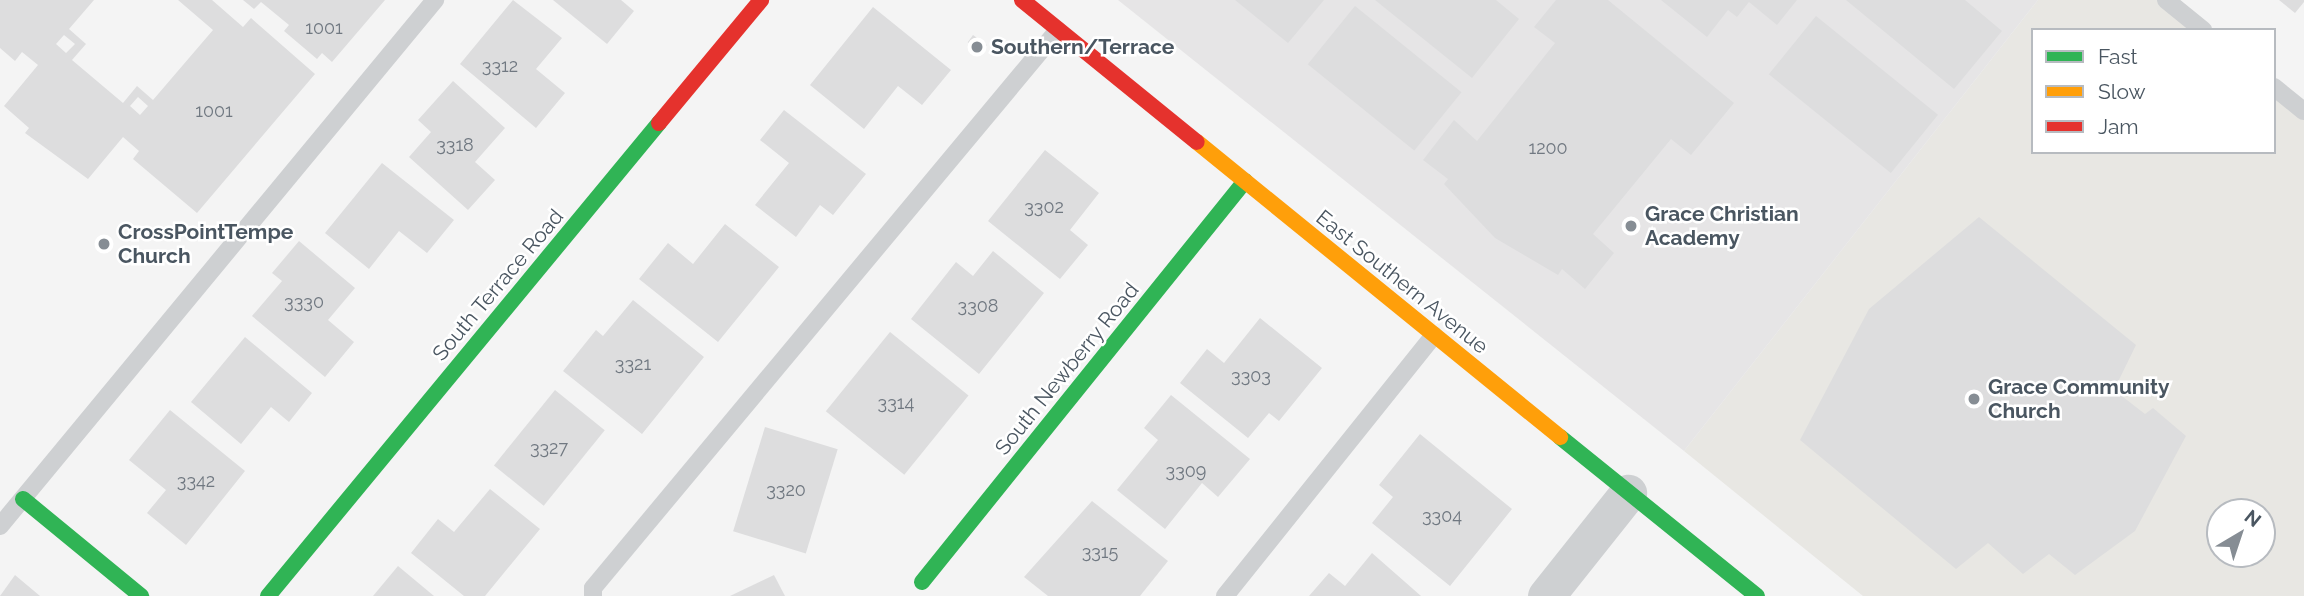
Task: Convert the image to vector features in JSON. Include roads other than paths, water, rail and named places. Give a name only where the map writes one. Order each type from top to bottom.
[{"type":"street","name":"South Terrace Road","points":[[268,596],[761,0]]},
{"type":"street","name":"East Southern Avenue","points":[[1021,0],[1757,596]]},
{"type":"street","name":"South Newberry Road","points":[[922,582],[1245,181]]},
{"type":"street","points":[[1546,596],[1628,493]]},
{"type":"street","points":[[23,499],[141,596]]},
{"type":"lane","points":[[0,526],[435,0]]},
{"type":"lane","points":[[2166,0],[2201,28]]},
{"type":"lane","points":[[593,596],[593,588],[1058,30]]},
{"type":"lane","points":[[2276,89],[2304,111]]},
{"type":"lane","points":[[1224,596],[1434,335]]},
{"type":"place","name":"Southern/Terrace","points":[[977,47]]},
{"type":"place","name":"Grace Christian Academy","points":[[1631,226]]},
{"type":"place","name":"CrossPointTempe Church","points":[[104,244]]},
{"type":"place","name":"Grace Community Church","points":[[1974,399]]}]
